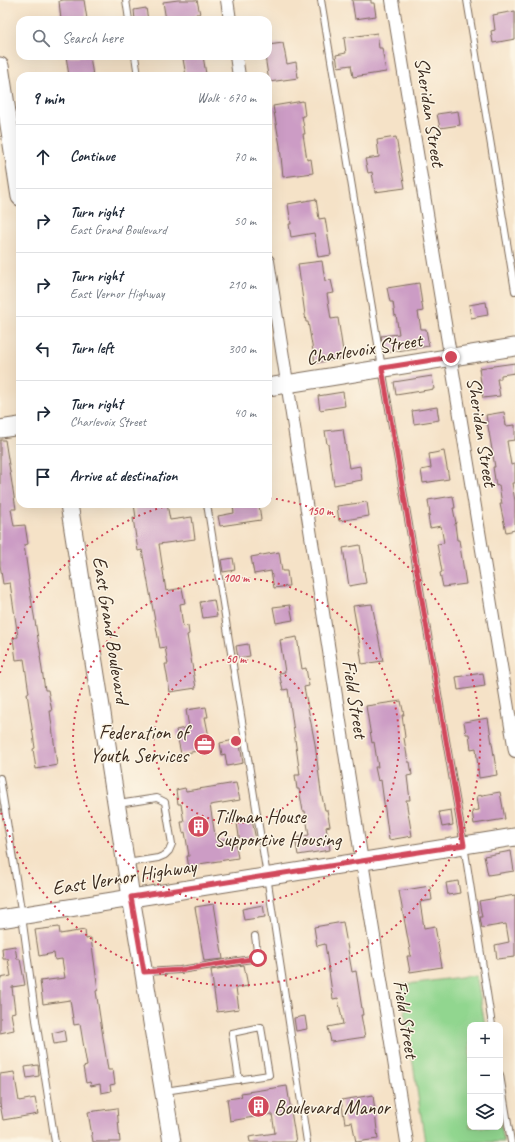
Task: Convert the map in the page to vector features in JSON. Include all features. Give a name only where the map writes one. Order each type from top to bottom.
[{"type":"street","points":[[227,0],[229,16]]},
{"type":"street","name":"Sheridan Street","points":[[392,0],[515,751]]},
{"type":"street","points":[[237,60],[238,72]]},
{"type":"street","points":[[0,71],[6,144],[16,183]]},
{"type":"street","name":"Field Street","points":[[272,287],[407,1142]]},
{"type":"street","name":"Charlevoix Street","points":[[272,386],[515,347]]},
{"type":"street","points":[[0,429],[16,427]]},
{"type":"street","name":"East Grand Boulevard","points":[[70,508],[131,897],[172,1142]]},
{"type":"street","name":"East Vernor Highway","points":[[0,919],[515,837]]},
{"type":"lane","points":[[126,0],[128,16]]},
{"type":"lane","points":[[321,0],[382,368],[464,845],[492,1022]]},
{"type":"lane","points":[[467,0],[515,291]]},
{"type":"lane","points":[[136,60],[137,72]]},
{"type":"lane","points":[[207,508],[267,876],[307,1142]]},
{"type":"lane","points":[[0,778],[55,1142]]},
{"type":"lane","points":[[116,804],[157,798],[165,802],[172,844],[169,851],[165,855],[158,858],[126,863]]},
{"type":"lane","points":[[144,972],[180,970],[258,958],[255,936]]},
{"type":"lane","points":[[164,1091],[239,1080],[269,1075],[261,1027],[232,1033],[239,1080]]},
{"type":"lane","points":[[503,1093],[511,1142]]},
{"type":"green space","points":[[476,975],[484,1022],[467,1022],[467,1130],[502,1130],[504,1142],[425,1142],[401,985]]},
{"type":"building","points":[[84,0],[87,16],[61,16],[59,1]]},
{"type":"building","points":[[197,0],[200,14],[196,14],[196,16],[165,16],[163,2]]},
{"type":"building","points":[[352,0],[371,0],[371,3],[374,3],[376,16],[355,19]]},
{"type":"building","points":[[146,8],[147,16],[135,16],[134,10]]},
{"type":"building","points":[[515,11],[515,39],[493,43],[491,31],[495,30],[493,15]]},
{"type":"building","points":[[377,33],[379,48],[382,48],[386,72],[353,77],[351,65],[338,67],[336,55],[346,53],[344,38]]},
{"type":"building","points":[[283,43],[287,64],[296,62],[298,78],[272,82],[272,72],[267,72],[266,60],[272,60],[272,44]]},
{"type":"building","points":[[67,60],[91,60],[92,72],[68,72]]},
{"type":"building","points":[[183,60],[204,60],[206,72],[185,72]]},
{"type":"building","points":[[303,101],[305,116],[302,116],[305,134],[303,134],[307,160],[311,159],[313,173],[283,177],[280,146],[273,106]]},
{"type":"building","points":[[458,111],[460,125],[440,128],[437,114]]},
{"type":"building","points":[[396,137],[405,188],[375,192],[372,172],[368,173],[365,159],[379,157],[377,140]]},
{"type":"building","points":[[316,199],[319,219],[325,218],[331,255],[318,257],[314,233],[291,237],[288,204]]},
{"type":"building","points":[[322,261],[325,281],[331,280],[334,293],[327,294],[331,319],[338,318],[344,358],[315,363],[308,322],[306,322],[298,264]]},
{"type":"building","points":[[419,283],[423,311],[418,312],[421,329],[426,329],[429,346],[384,353],[381,336],[399,334],[393,302],[390,302],[387,288]]},
{"type":"building","points":[[486,302],[488,315],[471,318],[469,305]]},
{"type":"building","points":[[515,363],[515,373],[501,375],[501,379],[497,379],[500,396],[483,398],[479,368]]},
{"type":"building","points":[[432,376],[434,389],[396,395],[394,382]]},
{"type":"building","points":[[343,392],[345,406],[320,410],[318,396]]},
{"type":"building","points":[[437,407],[439,420],[414,424],[412,411]]},
{"type":"building","points":[[504,412],[506,426],[515,425],[515,440],[507,441],[511,465],[515,464],[515,483],[512,483],[515,501],[515,530],[506,532],[500,504],[502,504],[499,485],[496,486],[493,467],[495,467],[486,415]]},
{"type":"building","points":[[343,429],[349,468],[360,466],[362,480],[334,485],[325,431]]},
{"type":"building","points":[[0,440],[5,440],[16,509],[11,509],[14,526],[25,525],[28,544],[24,545],[28,580],[41,656],[45,690],[48,690],[52,711],[50,711],[57,765],[36,769],[33,749],[35,748],[27,693],[29,693],[24,659],[16,660],[13,638],[18,637],[10,583],[3,584],[0,565]]},
{"type":"building","points":[[444,451],[449,479],[423,483],[421,470],[431,468],[429,454]]},
{"type":"building","points":[[453,496],[457,540],[459,540],[466,584],[443,587],[437,544],[444,543],[441,526],[430,528],[428,500]]},
{"type":"building","points":[[367,502],[369,516],[339,521],[337,506]]},
{"type":"building","points":[[135,508],[168,508],[170,520],[192,517],[195,539],[159,544],[166,591],[182,588],[185,603],[180,604],[183,627],[188,626],[189,634],[187,635],[196,688],[170,692],[165,664],[168,664],[165,647],[160,648],[142,550],[138,551],[133,518],[136,518]]},
{"type":"building","points":[[233,508],[260,508],[261,520],[220,526],[218,516],[234,513]]},
{"type":"building","points":[[360,545],[366,583],[349,586],[343,548]]},
{"type":"building","points":[[279,552],[282,571],[287,571],[289,586],[274,588],[271,571],[254,574],[251,557]]},
{"type":"building","points":[[233,558],[235,570],[223,572],[221,560]]},
{"type":"building","points":[[214,600],[217,616],[203,618],[200,602]]},
{"type":"building","points":[[372,604],[383,661],[362,664],[353,606]]},
{"type":"building","points":[[290,605],[293,620],[276,623],[273,607]]},
{"type":"building","points":[[297,637],[302,669],[306,668],[309,686],[304,687],[315,744],[321,792],[330,826],[326,827],[330,850],[298,855],[295,838],[309,835],[305,811],[303,811],[299,789],[297,789],[295,775],[300,775],[288,689],[283,690],[279,673],[285,672],[280,640]]},
{"type":"building","points":[[248,644],[250,656],[238,658],[236,646]]},
{"type":"building","points":[[483,673],[485,686],[458,690],[456,677]]},
{"type":"building","points":[[401,701],[404,715],[402,715],[404,738],[412,775],[407,776],[410,800],[406,800],[412,836],[389,840],[381,780],[378,781],[375,767],[378,767],[374,742],[372,743],[366,706]]},
{"type":"building","points":[[206,707],[208,717],[205,717],[213,748],[181,754],[176,730],[189,727],[186,710]]},
{"type":"building","points":[[488,718],[497,775],[479,778],[476,748],[471,749],[469,734],[466,734],[464,722]]},
{"type":"building","points":[[239,739],[243,763],[227,766],[225,754],[222,755],[220,743]]},
{"type":"building","name":"Tillman House Supportive Housing","points":[[236,783],[240,800],[210,805],[216,841],[235,838],[238,858],[199,864],[199,867],[189,868],[187,856],[189,856],[185,832],[183,833],[181,822],[184,822],[181,804],[178,804],[176,790],[185,788],[186,791]]},
{"type":"building","points":[[500,792],[505,819],[474,824],[472,811],[479,810],[477,796]]},
{"type":"building","points":[[451,810],[453,825],[442,827],[439,812]]},
{"type":"building","points":[[252,820],[256,840],[240,843],[237,823]]},
{"type":"building","points":[[511,851],[514,871],[488,875],[484,856]]},
{"type":"building","points":[[458,881],[460,893],[448,895],[446,883]]},
{"type":"building","points":[[430,886],[432,900],[420,902],[424,928],[435,926],[442,967],[410,972],[407,956],[411,956],[399,891]]},
{"type":"building","points":[[515,895],[515,957],[497,959],[495,945],[509,942],[506,924],[482,928],[480,917],[482,917],[479,901]]},
{"type":"building","points":[[214,904],[223,959],[204,961],[195,907]]},
{"type":"building","points":[[263,905],[265,917],[244,920],[242,909]]},
{"type":"building","points":[[343,922],[352,972],[356,971],[365,1037],[331,1042],[328,1027],[343,1024],[338,998],[333,999],[325,944],[317,946],[314,927]]},
{"type":"building","points":[[59,927],[60,934],[85,930],[86,939],[91,938],[98,990],[96,991],[108,1070],[113,1070],[115,1084],[110,1085],[111,1091],[101,1093],[100,1084],[91,1086],[90,1082],[86,1083],[83,1067],[87,1066],[80,1024],[74,1025],[70,1000],[43,1004],[40,981],[65,978],[62,959],[55,960],[54,953],[39,956],[35,930]]},
{"type":"building","points":[[15,946],[17,959],[20,959],[25,985],[12,987],[15,1012],[11,1013],[14,1030],[0,1033],[0,978],[11,976],[8,959],[3,959],[2,948]]},
{"type":"building","points":[[244,965],[248,986],[236,988],[239,1009],[217,1012],[211,970]]},
{"type":"building","points":[[305,1016],[307,1029],[296,1031],[294,1018]]},
{"type":"building","points":[[64,1030],[66,1042],[54,1044],[52,1033]]},
{"type":"building","points":[[38,1065],[39,1076],[27,1078],[25,1067]]},
{"type":"building","points":[[14,1072],[19,1101],[35,1098],[38,1114],[3,1120],[0,1104],[0,1074]]},
{"type":"building","name":"Boulevard Manor","points":[[287,1086],[296,1142],[250,1142],[249,1137],[275,1133],[272,1114],[230,1121],[227,1099],[242,1097],[241,1093]]},
{"type":"building","points":[[373,1095],[378,1139],[356,1142],[352,1122],[345,1123],[341,1100]]},
{"type":"building","points":[[117,1108],[120,1142],[93,1142],[88,1112]]},
{"type":"place","name":"Federation of Youth Services","points":[[204,744]]},
{"type":"place","name":"Tillman House Supportive Housing","points":[[198,827]]},
{"type":"place","name":"Boulevard Manor","points":[[259,1107]]},
{"type":"route","points":[[258,958],[180,970],[144,972],[131,897],[464,845],[382,368],[451,357]]}]
